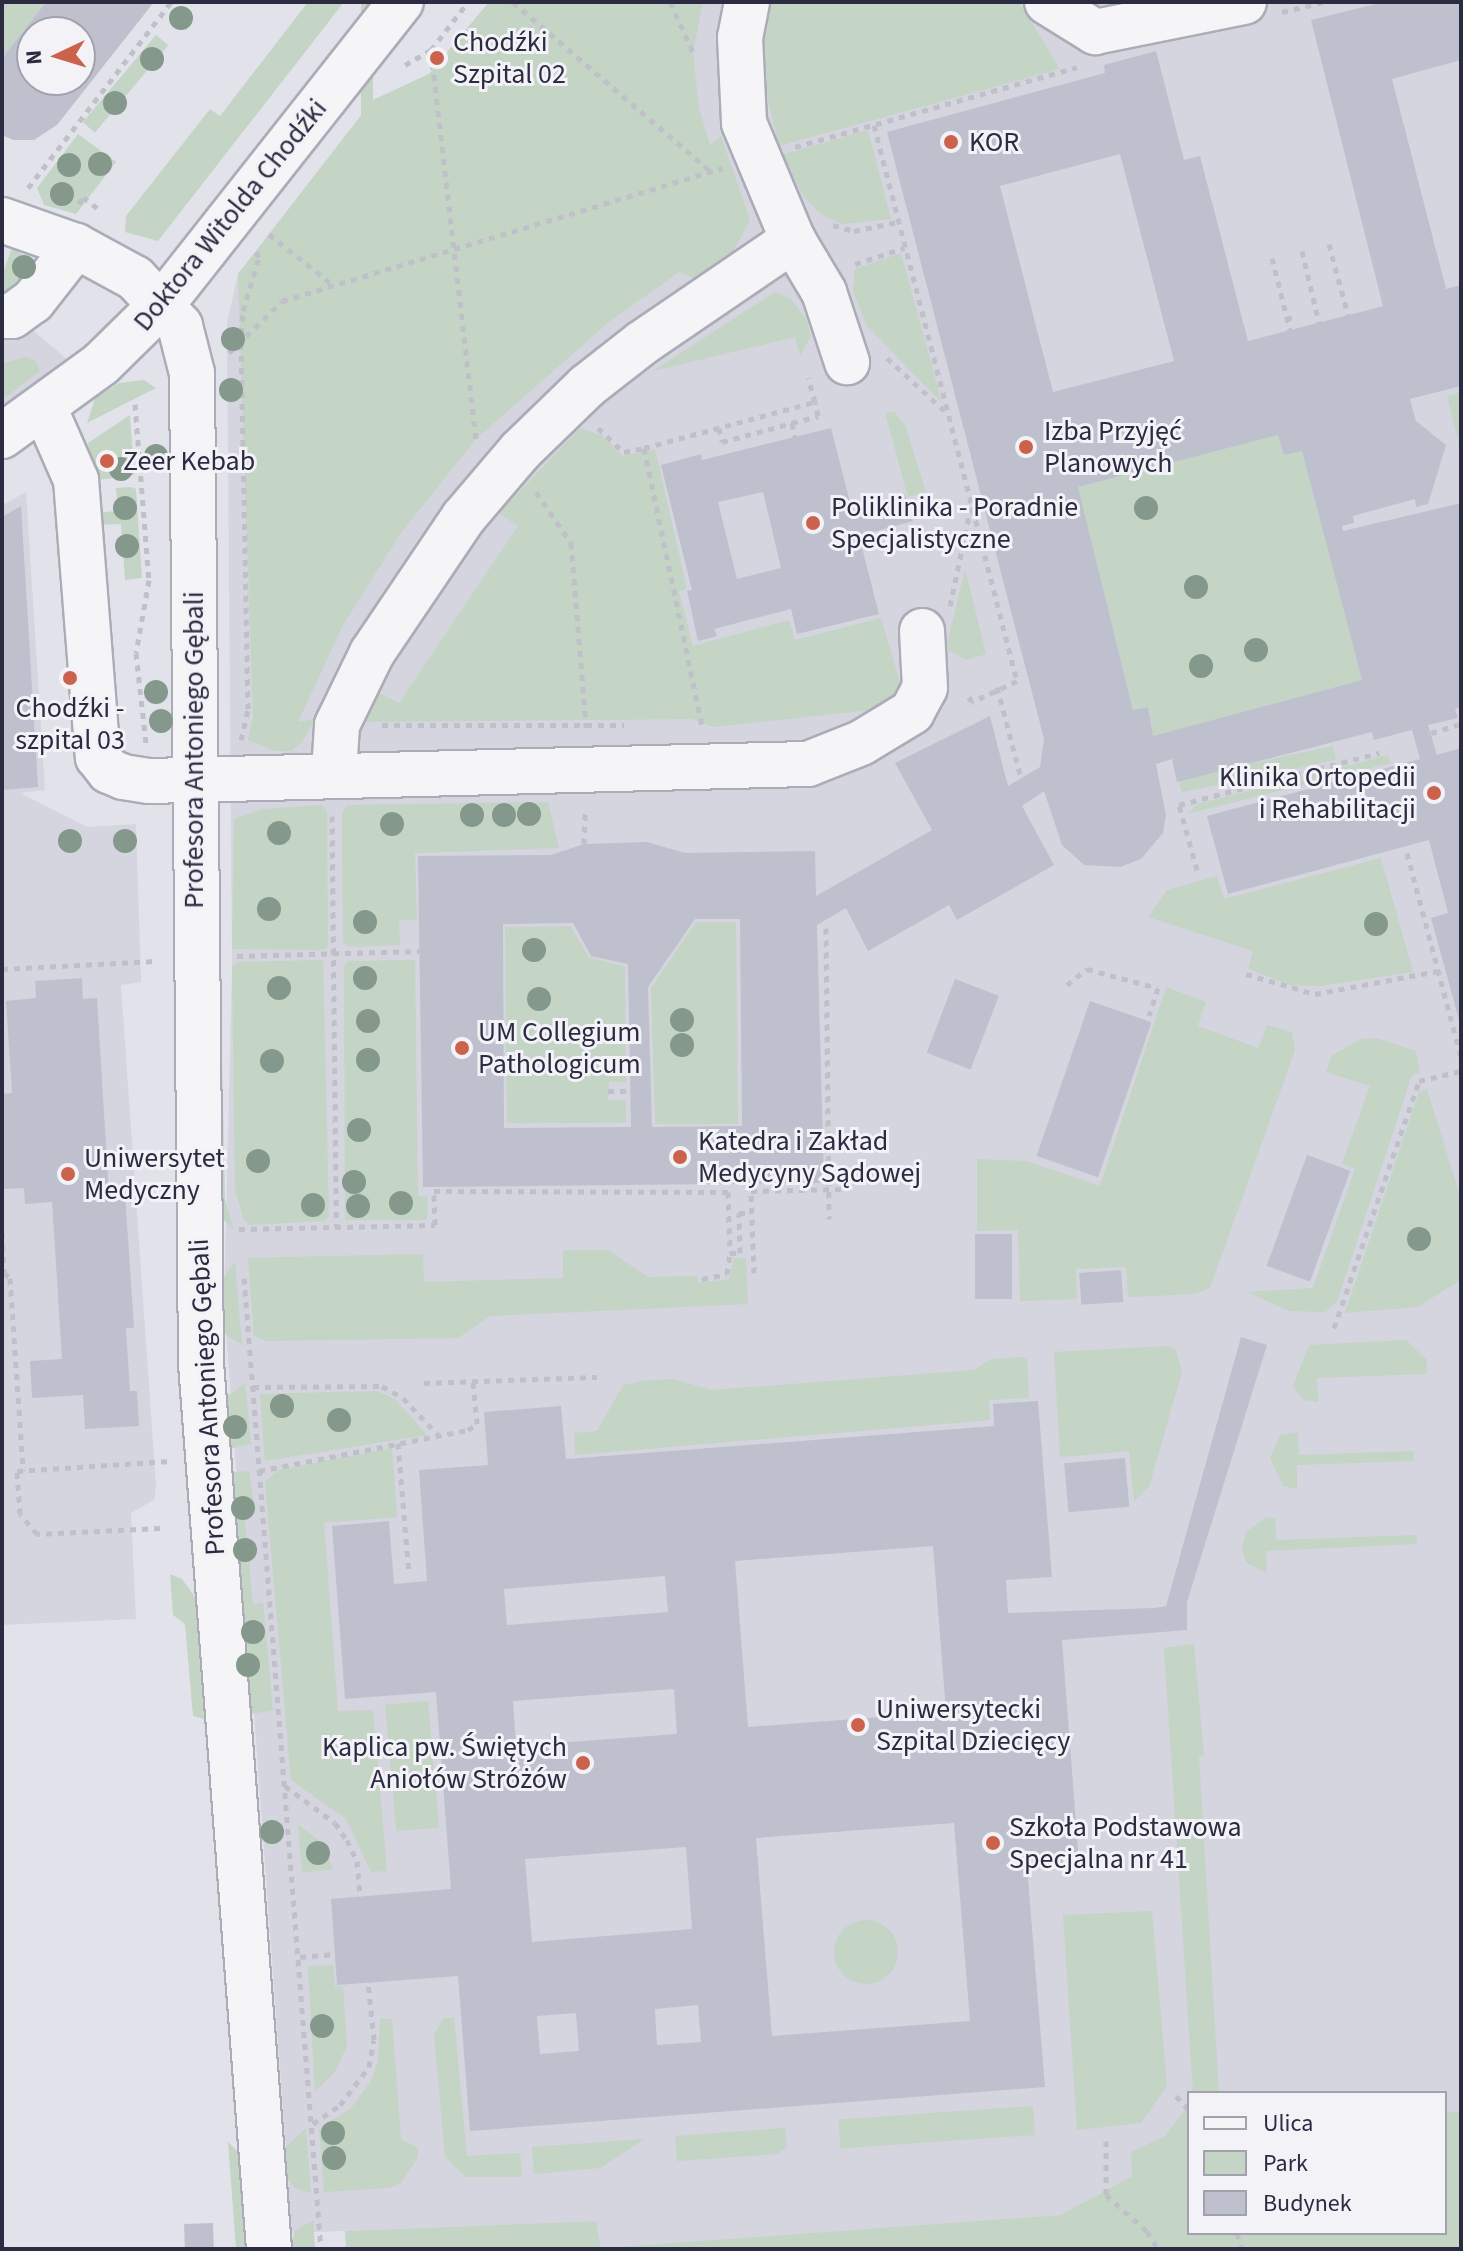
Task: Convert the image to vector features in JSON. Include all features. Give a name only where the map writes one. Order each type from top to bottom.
[{"type":"street","name":"Doktora Witolda Chodźki","points":[[2,436],[120,348],[163,303],[401,2]]},
{"type":"street","points":[[747,2],[740,37],[744,123],[756,158],[793,240],[824,292],[846,363]]},
{"type":"street","points":[[1047,2],[1095,32],[1244,2]]},
{"type":"street","name":"Profesora Antoniego Gębali","points":[[11,209],[135,278],[163,303],[180,326],[192,373],[201,1363],[269,2229]]},
{"type":"street","points":[[334,773],[337,725],[372,653],[414,585],[520,451],[587,386],[642,343],[793,240]]},
{"type":"street","points":[[2,316],[12,316],[33,301],[76,246]]},
{"type":"street","points":[[44,407],[76,480],[98,757],[109,771],[149,781],[334,773],[808,764],[833,756],[912,712],[925,688],[934,626]]},
{"type":"path","points":[[11,209],[171,2]]},
{"type":"path","points":[[402,67],[431,50],[468,2]]},
{"type":"path","points":[[513,2],[710,172]]},
{"type":"path","points":[[670,2],[693,52]]},
{"type":"path","points":[[225,356],[241,345],[282,301],[756,158],[1100,60],[1095,32]]},
{"type":"path","points":[[431,50],[476,439]]},
{"type":"path","points":[[874,125],[1017,681],[997,687],[972,702],[964,689]]},
{"type":"path","points":[[259,226],[334,285]]},
{"type":"path","points":[[248,748],[240,743],[248,709],[241,345],[243,311],[259,257],[250,239]]},
{"type":"path","points":[[1329,244],[1342,305],[1348,315]]},
{"type":"path","points":[[1302,251],[1319,323]]},
{"type":"path","points":[[1272,258],[1290,330]]},
{"type":"path","points":[[1286,319],[1296,316]]},
{"type":"path","points":[[587,424],[604,430],[624,452],[644,448],[815,402],[846,363],[948,414]]},
{"type":"path","points":[[719,428],[722,442],[818,416],[815,402]]},
{"type":"path","points":[[135,404],[149,580],[136,653],[149,781]]},
{"type":"path","points":[[792,423],[795,437]]},
{"type":"path","points":[[644,448],[703,726],[689,726]]},
{"type":"path","points":[[533,486],[571,543],[586,725],[584,844]]},
{"type":"path","points":[[934,626],[971,507]]},
{"type":"path","points":[[997,687],[1021,778]]},
{"type":"path","points":[[1431,733],[1461,724]]},
{"type":"path","points":[[337,725],[630,725]]},
{"type":"path","points":[[1197,870],[1179,805],[1379,753]]},
{"type":"path","points":[[334,773],[336,1227]]},
{"type":"path","points":[[1407,853],[1461,1058]]},
{"type":"path","points":[[826,928],[829,1219]]},
{"type":"path","points":[[226,957],[420,951]]},
{"type":"path","points":[[2,969],[130,958],[164,966]]},
{"type":"path","points":[[1067,985],[1087,969],[1158,988],[1149,1016]]},
{"type":"path","points":[[1246,974],[1315,994],[1438,971]]},
{"type":"path","points":[[1334,1328],[1419,1081],[1461,1071]]},
{"type":"path","points":[[608,1091],[630,1091]]},
{"type":"path","points":[[754,1273],[751,1191],[844,1189]]},
{"type":"path","points":[[236,1216],[239,1229],[435,1225],[434,1191],[728,1192],[730,1253],[727,1274],[702,1279]]},
{"type":"path","points":[[730,1253],[740,1253],[739,1213],[751,1213]]},
{"type":"path","points":[[2,1233],[4,1273],[10,1278],[23,1471]]},
{"type":"path","points":[[243,1265],[321,2249]]},
{"type":"path","points":[[424,1383],[597,1377]]},
{"type":"path","points":[[259,1471],[398,1443],[442,1439],[477,1424],[473,1382]]},
{"type":"path","points":[[253,1387],[382,1386],[403,1398],[442,1439]]},
{"type":"path","points":[[398,1443],[409,1573]]},
{"type":"path","points":[[160,1528],[37,1534],[20,1514],[17,1471],[180,1460]]},
{"type":"path","points":[[285,1786],[335,1823],[347,1840],[357,1861],[360,1896]]},
{"type":"path","points":[[300,1957],[334,1954]]},
{"type":"path","points":[[313,2124],[340,2105],[369,2067],[374,2040],[368,1982]]},
{"type":"path","points":[[1176,2096],[1187,2108]]},
{"type":"path","points":[[1106,2141],[1106,2195],[1147,2231],[1158,2249]]},
{"type":"shaded area","points":[[489,2],[1461,2],[1461,2111],[1447,2112],[1447,2091],[1187,2091],[1187,2145],[1062,2215],[600,2248],[596,2221],[292,2233],[224,1303],[232,967],[227,323],[238,274],[373,100],[429,74]]},
{"type":"shaded area","points":[[2,304],[67,359],[2,407]]},
{"type":"shaded area","name":"Uniwersytet Medyczny","points":[[26,492],[45,790],[20,793],[87,827],[136,824],[141,982],[121,985],[156,1485],[154,1500],[131,1513],[136,1619],[2,1625],[2,505]]},
{"type":"green space","points":[[2,2],[46,2],[35,16],[16,16],[16,40],[2,58]]},
{"type":"green space","points":[[308,2],[344,2],[158,241],[125,232],[126,216],[210,109],[220,116]]},
{"type":"green space","points":[[361,2],[373,2],[373,239],[361,239]]},
{"type":"green space","points":[[489,2],[703,2],[693,52],[699,108],[710,145],[721,136],[750,220],[732,254],[697,279],[679,272],[609,322],[476,439],[401,533],[343,625],[298,722],[315,719],[303,741],[291,751],[275,751],[248,740],[253,716],[238,274],[373,100],[429,74]]},
{"type":"green space","points":[[772,2],[1019,2],[1060,69],[779,146],[764,83],[764,40]]},
{"type":"green space","points":[[156,35],[168,45],[95,133],[83,122]]},
{"type":"green space","points":[[868,130],[891,219],[842,224],[821,214],[804,197],[782,155]]},
{"type":"green space","points":[[78,134],[116,162],[76,214],[44,205],[37,188]]},
{"type":"green space","points":[[12,248],[26,257],[27,273],[2,303],[2,275]]},
{"type":"green space","points":[[901,253],[942,403],[867,326],[853,292],[855,269]]},
{"type":"green space","points":[[775,292],[790,298],[806,319],[811,336],[800,356],[795,337],[653,371]]},
{"type":"green space","points":[[25,357],[35,360],[40,371],[2,400],[2,364]]},
{"type":"green space","points":[[144,380],[156,388],[87,423],[95,398],[119,383]]},
{"type":"green space","points":[[1461,392],[1461,452],[1447,396]]},
{"type":"green space","points":[[894,412],[905,425],[926,492],[908,497],[885,413]]},
{"type":"green space","points":[[130,415],[134,475],[92,481],[88,443]]},
{"type":"green space","points":[[580,428],[603,436],[623,456],[655,449],[687,589],[679,591],[693,646],[789,620],[795,640],[881,618],[900,683],[894,700],[881,709],[714,727],[692,719],[361,722],[374,690],[399,703],[518,526],[499,513]]},
{"type":"green space","points":[[1278,435],[1284,455],[1302,451],[1362,680],[1153,736],[1148,707],[1133,710],[1078,487]]},
{"type":"green space","points":[[116,488],[136,489],[142,578],[125,580],[121,524],[96,525],[93,513],[118,511]]},
{"type":"green space","points":[[965,569],[986,654],[966,660],[946,649]]},
{"type":"green space","points":[[1333,746],[1336,760],[1181,793],[1178,779]]},
{"type":"green space","points":[[1388,755],[1390,763],[1187,814],[1198,804]]},
{"type":"green space","points":[[548,802],[559,848],[415,853],[417,920],[399,920],[400,945],[348,947],[343,941],[342,812],[348,805]]},
{"type":"green space","points":[[321,805],[327,811],[328,946],[323,950],[232,949],[234,819],[263,809]]},
{"type":"green space","points":[[1381,858],[1413,972],[1321,986],[1291,985],[1248,969],[1253,951],[1148,917],[1167,890],[1217,876],[1224,899]]},
{"type":"green space","points":[[218,860],[225,1200],[234,1230],[219,1215]]},
{"type":"green space","points":[[696,922],[736,922],[738,1124],[655,1124],[651,988]]},
{"type":"green space","points":[[570,926],[589,957],[625,967],[626,1082],[609,1082],[608,1100],[626,1100],[626,1123],[507,1123],[505,927]]},
{"type":"green space","points":[[323,960],[329,1216],[324,1221],[250,1225],[244,1220],[235,1190],[232,967],[238,962]]},
{"type":"green space","points":[[415,960],[418,1196],[428,1197],[427,1220],[345,1220],[344,966],[348,961]]},
{"type":"green space","points":[[1166,987],[1206,1002],[1198,1026],[1258,1048],[1267,1025],[1292,1032],[1295,1050],[1210,1288],[1195,1294],[1128,1297],[1126,1267],[1076,1269],[1077,1299],[1020,1301],[1018,1230],[977,1231],[977,1159],[1026,1161],[1100,1186]]},
{"type":"green space","points":[[1376,1038],[1416,1051],[1420,1073],[1412,1075],[1337,1302],[1325,1312],[1289,1311],[1247,1292],[1313,1288],[1355,1169],[1342,1163],[1370,1086],[1326,1072],[1332,1055],[1362,1039]]},
{"type":"green space","points":[[1427,1089],[1461,1199],[1461,1280],[1417,1307],[1345,1313],[1419,1092]]},
{"type":"green space","points":[[563,1250],[608,1250],[648,1277],[697,1276],[699,1283],[729,1279],[734,1258],[746,1258],[748,1304],[490,1316],[458,1338],[265,1341],[254,1335],[248,1258],[423,1254],[424,1282],[563,1278]]},
{"type":"green space","points":[[235,1262],[242,1345],[227,1336],[220,1323],[220,1282]]},
{"type":"green space","points":[[1406,1340],[1427,1360],[1426,1374],[1317,1378],[1318,1402],[1303,1400],[1293,1386],[1309,1345]]},
{"type":"green space","points":[[1169,1346],[1176,1350],[1182,1372],[1149,1487],[1134,1501],[1129,1451],[1060,1457],[1054,1352]]},
{"type":"green space","points":[[1027,1357],[1029,1398],[989,1400],[990,1420],[575,1455],[574,1433],[597,1431],[623,1385],[641,1381],[673,1379],[712,1390],[974,1370],[991,1359]]},
{"type":"green space","points":[[245,1383],[251,1444],[225,1450],[225,1398]]},
{"type":"green space","points":[[376,1391],[395,1399],[427,1435],[265,1461],[260,1394]]},
{"type":"green space","points":[[1298,1432],[1299,1455],[1414,1451],[1414,1461],[1297,1465],[1297,1489],[1283,1486],[1270,1458],[1280,1435]]},
{"type":"green space","points":[[392,1448],[397,1517],[324,1523],[338,1711],[373,1710],[387,1871],[371,1872],[346,1819],[291,1780],[265,1482],[279,1470]]},
{"type":"green space","points":[[249,1471],[255,1510],[244,1512],[253,1604],[263,1603],[273,1710],[246,1715],[226,1473]]},
{"type":"green space","points":[[1266,1517],[1275,1518],[1276,1540],[1416,1535],[1417,1544],[1266,1551],[1267,1574],[1246,1562],[1242,1548],[1246,1532]]},
{"type":"green space","points":[[170,1574],[182,1579],[195,1597],[204,1719],[193,1716],[185,1624],[173,1615]]},
{"type":"green space","points":[[1194,1644],[1204,1756],[1199,1757],[1219,2091],[1193,2091],[1164,1648]]},
{"type":"green space","points":[[428,1701],[439,1828],[396,1831],[385,1705]]},
{"type":"green space","points":[[298,1824],[323,1844],[333,1870],[302,1872]]},
{"type":"green space","points":[[1152,1911],[1167,2086],[1141,2123],[1077,2130],[1063,1915]]},
{"type":"green space","points":[[860,1920],[872,1920],[889,1929],[896,1940],[896,1964],[889,1975],[872,1984],[860,1984],[848,1979],[839,1970],[834,1958],[834,1946],[839,1934],[848,1925]]},
{"type":"green space","points":[[333,1965],[335,1987],[343,1986],[347,2046],[335,2072],[315,2092],[308,1966]]},
{"type":"green space","points":[[444,2018],[454,2018],[467,2156],[520,2153],[522,2177],[466,2177],[445,2157],[434,2034]]},
{"type":"green space","points":[[380,2019],[392,2019],[401,2139],[418,2148],[418,2157],[401,2183],[389,2188],[324,2192],[319,2129],[352,2107],[371,2081],[378,2062]]},
{"type":"green space","points":[[1033,2106],[1035,2135],[840,2149],[838,2120]]},
{"type":"green space","points":[[1187,2108],[1187,2235],[1447,2235],[1447,2112],[1461,2111],[1461,2249],[346,2249],[345,2231],[596,2221],[601,2248],[1061,2215],[1132,2176],[1131,2152],[1165,2136]]},
{"type":"green space","points":[[306,2128],[311,2193],[295,2188],[285,2176],[283,2150]]},
{"type":"green space","points":[[785,2128],[787,2147],[777,2154],[677,2161],[675,2136]]},
{"type":"green space","points":[[645,2139],[600,2168],[534,2174],[532,2147]]},
{"type":"green space","points":[[228,2142],[242,2156],[249,2249],[236,2249]]},
{"type":"green space","points":[[313,2220],[315,2249],[289,2249],[295,2231]]},
{"type":"building","points":[[46,2],[154,2],[96,76],[96,16],[35,16]]},
{"type":"building","points":[[1384,2],[1461,2],[1461,60],[1392,79],[1446,289],[1461,285],[1461,386],[1410,399],[1416,421],[1446,445],[1428,504],[1416,507],[1415,499],[1353,516],[1354,523],[1342,526],[1343,531],[1461,503],[1461,707],[1455,709],[1458,718],[1428,725],[1437,755],[1461,748],[1461,1027],[1431,918],[1448,913],[1429,840],[1228,894],[1207,816],[1420,759],[1412,730],[1374,740],[1372,732],[1177,782],[1172,759],[1156,764],[1166,815],[1163,833],[1141,859],[1120,867],[1084,865],[1062,845],[1044,791],[1022,806],[1054,865],[957,920],[949,905],[868,951],[846,908],[817,925],[824,1183],[423,1187],[418,856],[551,855],[584,844],[647,842],[685,853],[815,851],[816,896],[932,830],[895,763],[990,716],[1008,786],[1040,767],[1044,739],[887,132],[1105,73],[1104,65],[1156,51],[1184,160],[1200,156],[1248,341],[1372,309],[1383,306],[1311,20]],"holes":[[[1120,154],[1174,361],[1053,392],[1000,186]],[[1278,435],[1284,455],[1302,451],[1362,680],[1153,736],[1148,707],[1133,710],[1078,487]],[[695,919],[740,919],[742,1126],[652,1127],[648,987]],[[573,923],[591,956],[628,964],[631,1127],[504,1128],[503,924]]]},
{"type":"building","points":[[16,40],[16,96],[80,96],[57,125],[34,140],[13,140],[2,135],[2,58]]},
{"type":"building","name":"Poliklinika - Poradnie Specjalistyczne","points":[[831,428],[852,510],[905,495],[913,521],[859,536],[879,614],[797,634],[791,609],[714,629],[717,636],[698,641],[687,591],[692,590],[661,465],[701,454],[702,460]],"holes":[[[763,492],[781,568],[737,579],[718,502]]]},
{"type":"building","points":[[21,506],[38,787],[2,790],[2,517]]},
{"type":"building","points":[[82,978],[83,999],[97,998],[109,1194],[125,1193],[134,1328],[126,1328],[130,1391],[137,1391],[139,1426],[85,1429],[83,1395],[32,1398],[30,1361],[62,1359],[52,1202],[25,1204],[24,1188],[2,1189],[2,1094],[12,1093],[6,1001],[36,998],[35,981]]},
{"type":"building","points":[[955,979],[999,996],[971,1070],[927,1053]]},
{"type":"building","points":[[1090,1001],[1151,1022],[1098,1177],[1037,1156]]},
{"type":"building","points":[[1307,1155],[1350,1171],[1310,1282],[1267,1266]]},
{"type":"building","points":[[975,1234],[1012,1234],[1012,1299],[975,1299]]},
{"type":"building","points":[[1121,1270],[1123,1302],[1081,1305],[1079,1273]]},
{"type":"building","points":[[1241,1337],[1267,1345],[1187,1602],[1187,1630],[1062,1640],[1079,1863],[1027,1867],[1045,2087],[470,2131],[458,1976],[337,1985],[331,1899],[451,1889],[436,1692],[345,1699],[332,1526],[389,1521],[394,1584],[427,1581],[419,1470],[488,1465],[484,1412],[561,1406],[566,1459],[994,1426],[993,1404],[1038,1401],[1052,1577],[1006,1580],[1008,1613],[1166,1606]],"holes":[[[933,1546],[946,1712],[748,1727],[735,1561]],[[665,1576],[668,1612],[507,1625],[504,1589]],[[674,1689],[677,1734],[516,1746],[513,1701]],[[954,1823],[970,2021],[772,2036],[756,1838]],[[686,1847],[692,1929],[532,1942],[525,1859]],[[698,2005],[701,2042],[657,2045],[655,2009]],[[576,2013],[579,2051],[540,2054],[537,2016]]]},
{"type":"building","points":[[1125,1458],[1129,1507],[1069,1512],[1064,1463]]},
{"type":"building","points":[[213,2223],[214,2248],[185,2249],[184,2224]]},
{"type":"place","name":"Chodźki Szpital 02","points":[[437,58]]},
{"type":"place","name":"KOR","points":[[951,142]]},
{"type":"place","name":"Izba Przyjęć Planowych","points":[[1026,447]]},
{"type":"place","name":"Zeer Kebab","points":[[107,461]]},
{"type":"place","name":"Poliklinika - Poradnie Specjalistyczne","points":[[813,523]]},
{"type":"place","name":"Chodźki - szpital 03","points":[[70,678]]},
{"type":"place","name":"Klinika Ortopedii i Rehabilitacji","points":[[1434,793]]},
{"type":"place","name":"UM Collegium Pathologicum","points":[[462,1048]]},
{"type":"place","name":"Katedra i Zakład Medycyny Sądowej","points":[[680,1157]]},
{"type":"place","name":"Uniwersytet Medyczny","points":[[68,1174]]},
{"type":"place","name":"Uniwersytecki Szpital Dziecięcy","points":[[858,1725]]},
{"type":"place","name":"Kaplica pw. Świętych Aniołów Stróżów","points":[[583,1763]]},
{"type":"place","name":"Szkoła Podstawowa Specjalna nr 41","points":[[993,1843]]}]
